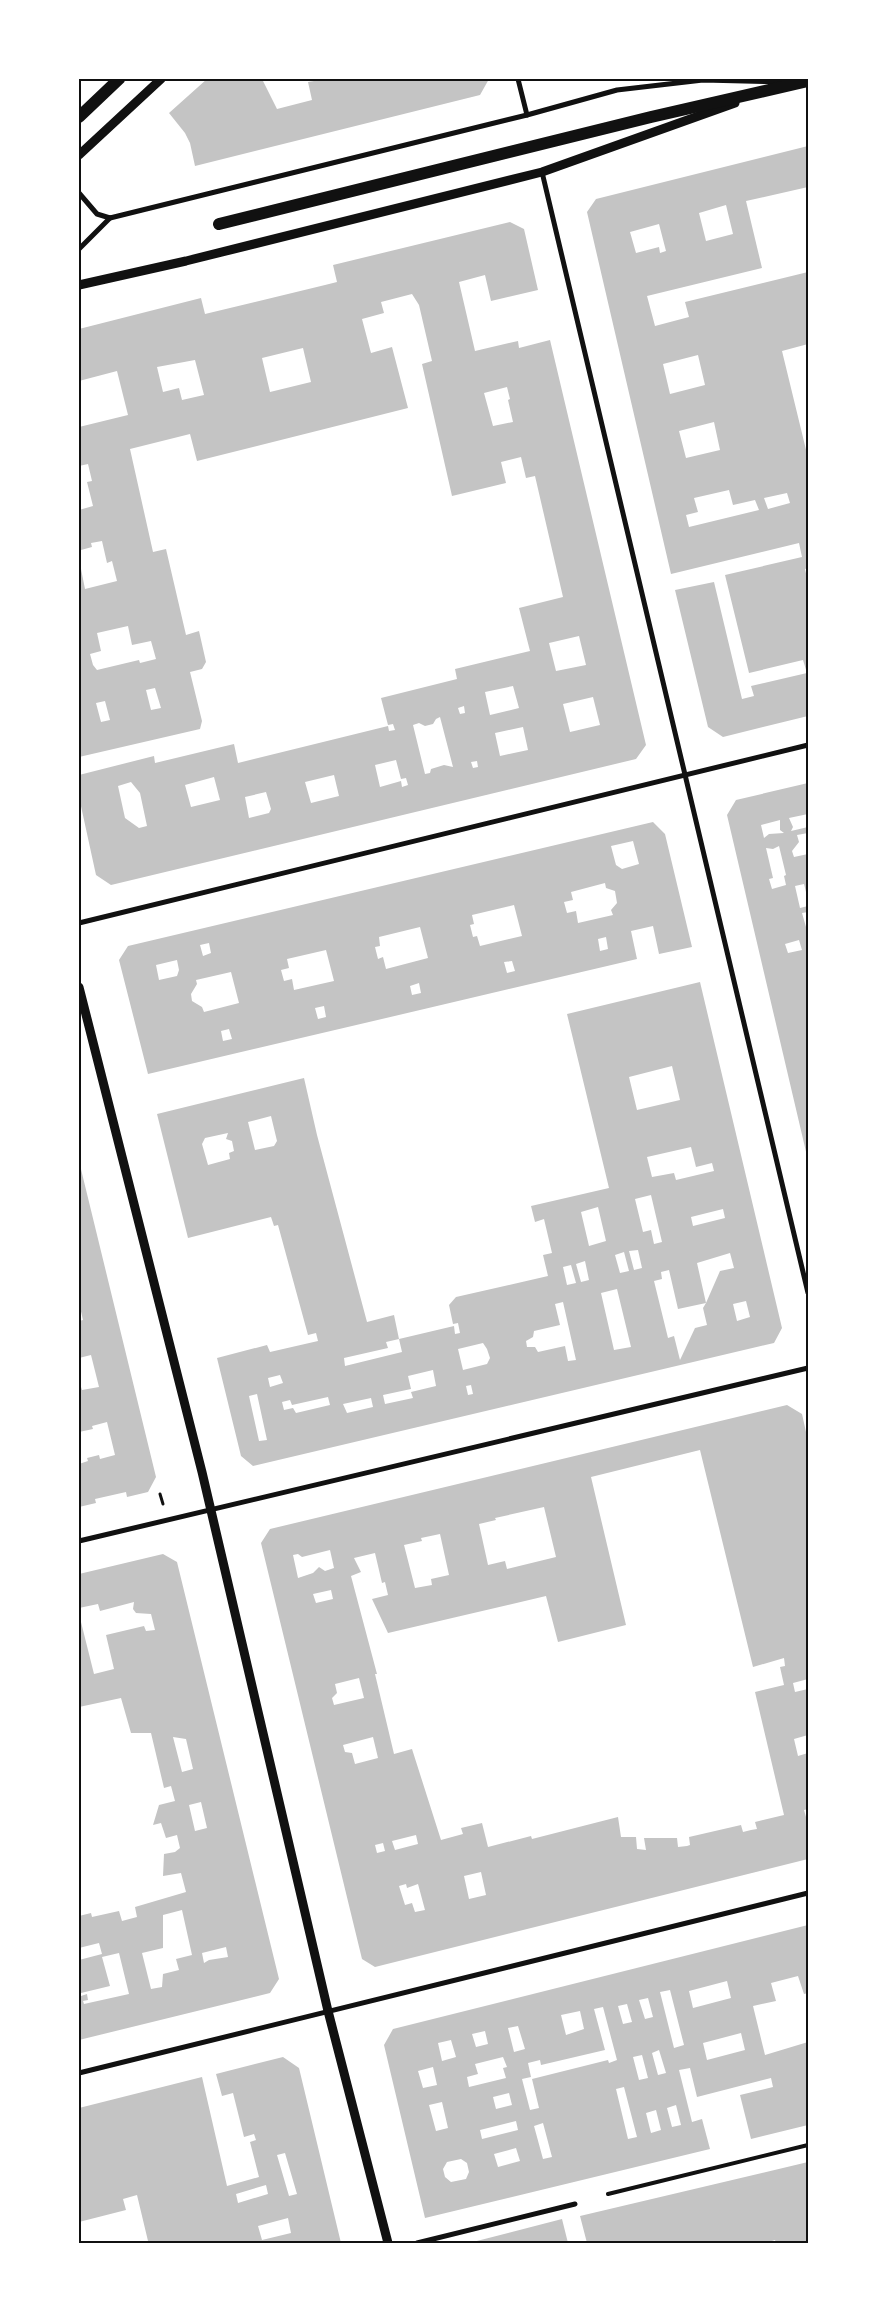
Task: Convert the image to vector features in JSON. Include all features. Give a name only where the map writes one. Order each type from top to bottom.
[{"type":"main road","points":[[79,117],[120,79]]},
{"type":"main road","points":[[219,224],[651,117],[806,82]]},
{"type":"street","points":[[79,155],[161,79]]},
{"type":"street","points":[[518,79],[527,115]]},
{"type":"street","points":[[79,193],[97,214],[110,218],[527,115],[617,90],[703,80],[806,82]]},
{"type":"street","points":[[79,285],[186,261],[542,172],[765,92]]},
{"type":"street","points":[[542,172],[808,1293]]},
{"type":"street","points":[[79,249],[110,218]]},
{"type":"street","points":[[79,923],[808,745]]},
{"type":"street","points":[[79,987],[211,1508],[328,2012],[388,2243]]},
{"type":"street","points":[[79,1541],[168,1522],[211,1508],[808,1368]]},
{"type":"street","points":[[79,2073],[808,1893]]},
{"type":"street","points":[[417,2243],[575,2204]]},
{"type":"lane","points":[[608,2194],[808,2145]]},
{"type":"building","points":[[207,79],[262,79],[277,109],[312,100],[308,82],[326,79],[489,79],[480,95],[195,166],[190,143],[185,133],[169,113]]},
{"type":"building","points":[[808,146],[808,187],[746,201],[762,268],[647,296],[655,326],[689,317],[685,302],[808,272],[808,344],[782,351],[808,458],[808,568],[805,569],[808,582],[808,716],[723,737],[708,727],[675,590],[714,582],[742,699],[754,696],[751,686],[807,673],[803,660],[749,673],[725,575],[802,557],[799,543],[671,574],[587,212],[596,199]],"holes":[[[726,205],[733,234],[706,241],[699,213]],[[659,224],[666,251],[660,253],[659,247],[636,253],[630,232]],[[698,355],[705,385],[670,394],[663,364]],[[714,422],[720,450],[686,458],[679,431]],[[729,490],[733,505],[755,500],[759,510],[689,527],[686,515],[698,512],[694,498]],[[787,493],[790,503],[768,509],[764,498]]]},
{"type":"building","points":[[510,222],[524,229],[538,290],[491,301],[485,275],[459,282],[475,351],[518,341],[519,348],[550,340],[646,745],[636,759],[111,885],[96,875],[79,797],[79,775],[154,756],[155,763],[234,744],[238,763],[388,726],[389,731],[395,730],[393,724],[388,725],[381,698],[457,679],[455,669],[530,651],[519,608],[563,597],[535,476],[526,478],[521,457],[501,462],[506,483],[452,496],[422,364],[432,361],[419,305],[412,294],[381,302],[384,313],[362,319],[371,353],[392,347],[408,408],[197,461],[190,434],[130,449],[153,552],[166,549],[186,635],[199,631],[206,662],[202,669],[190,672],[202,721],[200,729],[79,757],[79,569],[81,569],[85,589],[117,581],[112,561],[107,563],[102,541],[91,543],[92,547],[81,550],[79,546],[79,510],[93,506],[87,482],[92,481],[88,464],[79,466],[79,427],[128,415],[117,371],[79,381],[79,329],[201,298],[205,314],[337,282],[333,265]],"holes":[[[303,348],[311,382],[270,392],[262,358]],[[195,360],[204,395],[182,400],[179,388],[163,392],[157,367]],[[507,387],[513,422],[493,426],[484,393]],[[128,626],[132,645],[151,641],[156,659],[140,663],[139,660],[97,670],[93,665],[90,654],[101,651],[97,633]],[[579,636],[586,665],[556,671],[549,643]],[[513,686],[519,708],[490,715],[485,692]],[[155,688],[161,708],[151,710],[146,690]],[[593,697],[600,725],[570,732],[563,704]],[[105,701],[110,720],[101,722],[96,703]],[[464,706],[465,713],[460,714],[458,708]],[[440,717],[453,767],[444,765],[431,769],[430,773],[425,774],[413,725],[419,723],[425,726],[433,724]],[[523,727],[528,750],[500,756],[495,733]],[[396,760],[401,779],[406,778],[408,785],[402,787],[401,781],[380,787],[375,765]],[[477,761],[478,767],[473,768],[471,762]],[[334,775],[339,796],[311,803],[305,782]],[[214,777],[220,800],[191,807],[185,785]],[[131,782],[140,793],[147,826],[139,828],[125,818],[118,786]],[[266,792],[271,809],[269,813],[249,818],[245,797]]]},
{"type":"building","points":[[808,783],[808,814],[789,818],[793,827],[791,831],[808,827],[808,833],[797,835],[799,842],[792,851],[794,857],[808,854],[808,900],[804,884],[795,886],[800,908],[808,906],[808,912],[802,913],[808,934],[807,1156],[727,815],[736,800]],"holes":[[[780,820],[780,830],[784,833],[769,834],[764,838],[761,825]],[[779,846],[786,875],[784,876],[786,885],[772,889],[769,879],[773,878],[766,848],[773,849]],[[799,940],[802,950],[788,953],[785,944]]]},
{"type":"building","points":[[653,822],[665,834],[692,947],[659,954],[653,926],[631,931],[637,959],[148,1074],[119,960],[128,946]],"holes":[[[633,841],[639,864],[622,869],[616,865],[611,846]],[[605,883],[606,888],[615,891],[617,903],[611,910],[613,915],[578,923],[576,911],[567,913],[564,902],[573,900],[571,892]],[[514,905],[522,936],[480,946],[477,936],[473,937],[470,925],[474,924],[472,915]],[[420,927],[428,958],[386,969],[383,957],[378,959],[375,947],[380,946],[379,937]],[[606,937],[608,949],[600,951],[598,939]],[[209,943],[211,953],[203,956],[200,945]],[[326,950],[334,981],[294,990],[292,979],[284,981],[281,970],[289,968],[287,959]],[[177,960],[179,970],[177,976],[159,980],[156,965]],[[512,961],[515,971],[507,973],[504,962]],[[231,972],[239,1003],[204,1012],[202,1007],[192,1001],[191,994],[197,984],[196,980]],[[419,983],[421,993],[412,995],[410,986]],[[324,1006],[326,1017],[318,1019],[315,1008]],[[229,1029],[232,1039],[223,1041],[221,1031]]]},
{"type":"building","points":[[700,982],[782,1328],[774,1343],[253,1466],[241,1456],[217,1358],[267,1345],[270,1352],[318,1341],[316,1333],[308,1335],[278,1225],[274,1226],[271,1217],[188,1238],[157,1114],[304,1078],[317,1135],[367,1322],[394,1315],[399,1339],[454,1326],[455,1334],[460,1333],[458,1323],[453,1324],[449,1305],[456,1297],[548,1276],[543,1255],[552,1253],[544,1219],[535,1222],[531,1206],[609,1188],[567,1014]],"holes":[[[672,1066],[680,1100],[637,1110],[629,1077]],[[271,1116],[277,1141],[274,1146],[255,1150],[248,1122]],[[228,1133],[226,1139],[232,1141],[234,1151],[229,1153],[230,1159],[208,1165],[202,1144],[205,1138]],[[691,1147],[696,1167],[712,1163],[714,1171],[676,1180],[674,1173],[652,1177],[647,1157]],[[651,1195],[662,1242],[654,1244],[651,1230],[643,1232],[635,1199]],[[598,1207],[606,1241],[589,1246],[581,1212]],[[723,1209],[725,1218],[693,1226],[691,1217]],[[638,1250],[642,1268],[634,1270],[629,1251]],[[624,1252],[629,1271],[620,1273],[615,1255]],[[730,1253],[734,1268],[720,1271],[706,1303],[697,1263]],[[585,1261],[589,1280],[581,1282],[576,1264]],[[571,1265],[576,1283],[567,1285],[563,1267]],[[669,1270],[678,1309],[706,1303],[703,1308],[707,1325],[695,1328],[680,1360],[674,1336],[668,1338],[654,1281],[662,1279],[661,1272]],[[617,1289],[631,1347],[614,1350],[601,1293]],[[746,1301],[750,1317],[737,1321],[733,1304]],[[563,1302],[576,1360],[568,1361],[565,1346],[538,1352],[535,1347],[527,1347],[526,1341],[533,1337],[534,1331],[560,1325],[555,1304]],[[399,1339],[402,1352],[345,1366],[344,1358],[388,1348],[386,1342]],[[483,1343],[490,1358],[487,1364],[463,1370],[458,1349]],[[433,1370],[436,1386],[411,1392],[413,1398],[385,1404],[383,1395],[411,1389],[408,1376]],[[280,1375],[283,1383],[270,1387],[268,1378]],[[471,1385],[473,1394],[468,1395],[466,1386]],[[257,1394],[267,1440],[259,1441],[249,1396]],[[328,1397],[330,1405],[296,1413],[293,1408],[284,1410],[282,1402],[290,1400],[292,1405]],[[371,1398],[373,1407],[347,1413],[343,1404]]]},
{"type":"building","points":[[79,1161],[156,1477],[148,1492],[127,1497],[126,1492],[95,1499],[96,1503],[79,1507],[79,1464],[88,1461],[87,1458],[99,1455],[100,1459],[115,1455],[107,1422],[92,1426],[93,1429],[79,1432],[79,1388],[81,1387],[82,1390],[99,1387],[91,1355],[79,1358],[79,1321],[83,1320],[79,1303]]},
{"type":"building","points":[[787,1405],[802,1414],[808,1441],[808,1679],[793,1683],[795,1692],[808,1689],[808,1735],[794,1739],[798,1756],[808,1753],[808,1809],[804,1810],[806,1817],[808,1816],[808,1859],[375,1967],[362,1959],[261,1543],[270,1529]],"holes":[[[700,1450],[753,1667],[784,1658],[785,1666],[780,1667],[784,1685],[755,1692],[784,1815],[755,1822],[757,1829],[743,1832],[741,1825],[689,1837],[690,1845],[687,1846],[678,1847],[677,1838],[644,1838],[646,1850],[637,1849],[636,1837],[621,1837],[618,1817],[532,1839],[531,1836],[488,1847],[482,1823],[461,1828],[463,1834],[441,1840],[412,1749],[394,1754],[375,1674],[377,1674],[351,1576],[361,1572],[354,1558],[375,1553],[382,1583],[385,1582],[388,1595],[372,1599],[388,1633],[546,1596],[558,1642],[626,1625],[591,1477]],[[544,1507],[556,1557],[507,1569],[505,1561],[488,1565],[479,1524],[496,1520],[495,1518]],[[440,1534],[449,1575],[431,1579],[432,1585],[415,1588],[404,1545],[422,1541],[421,1538]],[[330,1550],[334,1568],[325,1571],[319,1567],[313,1573],[298,1578],[293,1555],[298,1554],[302,1557]],[[331,1590],[333,1599],[316,1603],[313,1594]],[[359,1678],[364,1698],[334,1705],[332,1698],[337,1693],[335,1684]],[[373,1737],[378,1758],[355,1764],[352,1753],[345,1752],[343,1745]],[[416,1835],[418,1844],[395,1850],[392,1841]],[[383,1843],[385,1851],[377,1853],[375,1845]],[[481,1872],[486,1895],[469,1899],[464,1876]],[[406,1884],[407,1888],[418,1884],[425,1910],[415,1912],[412,1903],[405,1905],[399,1886]]]},
{"type":"building","points":[[163,1554],[177,1562],[279,1979],[270,1993],[79,2040],[79,1960],[102,1954],[99,1943],[79,1948],[79,1916],[91,1913],[92,1917],[119,1911],[122,1921],[137,1917],[135,1907],[186,1892],[181,1873],[163,1876],[164,1854],[175,1852],[180,1848],[177,1835],[166,1838],[161,1823],[153,1825],[159,1805],[175,1801],[171,1786],[164,1788],[151,1733],[131,1733],[121,1698],[79,1707],[79,1614],[94,1674],[114,1669],[106,1635],[144,1626],[146,1631],[155,1630],[151,1614],[136,1613],[133,1609],[134,1602],[100,1611],[98,1604],[79,1608],[79,1574]],"holes":[[[173,1737],[186,1739],[193,1769],[182,1772]],[[201,1802],[207,1828],[195,1831],[189,1805]],[[182,1910],[192,1955],[176,1959],[179,1970],[163,1974],[162,1987],[151,1989],[142,1953],[163,1948],[163,1915]],[[226,1947],[228,1957],[209,1960],[204,1963],[202,1953]],[[119,1953],[129,1994],[84,2004],[83,2001],[88,2000],[87,1994],[81,1996],[81,1993],[110,1986],[102,1957]]]},
{"type":"building","points":[[808,1925],[808,1993],[804,1994],[798,1976],[771,1983],[776,2001],[753,2006],[765,2055],[808,2042],[808,2125],[751,2139],[740,2095],[773,2087],[771,2078],[697,2097],[690,2068],[679,2070],[692,2122],[702,2119],[710,2149],[425,2218],[384,2045],[393,2029]],"holes":[[[727,1981],[731,1998],[693,2008],[689,1991]],[[670,1990],[684,2045],[674,2048],[660,1992]],[[648,1998],[653,2017],[645,2019],[639,2000]],[[627,2004],[632,2022],[623,2024],[618,2006]],[[603,2007],[617,2060],[609,2063],[608,2060],[532,2079],[539,2108],[530,2110],[522,2079],[531,2077],[528,2063],[540,2060],[541,2065],[605,2050],[594,2009]],[[580,2011],[584,2029],[566,2035],[561,2015]],[[518,2026],[525,2049],[514,2052],[508,2028]],[[485,2031],[488,2044],[476,2047],[472,2034]],[[741,2033],[745,2050],[707,2060],[703,2043]],[[451,2040],[456,2057],[442,2061],[438,2043]],[[659,2050],[666,2073],[658,2075],[652,2053]],[[642,2055],[648,2078],[639,2080],[633,2057]],[[503,2057],[507,2067],[503,2068],[506,2078],[469,2087],[467,2077],[478,2074],[475,2064]],[[433,2067],[437,2085],[423,2088],[418,2071]],[[624,2087],[637,2137],[628,2139],[616,2089]],[[509,2093],[512,2105],[496,2109],[493,2097]],[[442,2102],[448,2128],[436,2131],[429,2105]],[[676,2105],[681,2125],[672,2127],[667,2108]],[[656,2110],[661,2130],[651,2133],[646,2113]],[[516,2121],[518,2130],[482,2139],[480,2130]],[[543,2123],[552,2157],[543,2159],[534,2126]],[[516,2148],[520,2161],[498,2167],[494,2154]],[[461,2159],[467,2163],[469,2172],[466,2179],[451,2182],[445,2177],[443,2169],[447,2162]]]},
{"type":"building","points":[[283,2057],[299,2068],[341,2243],[142,2243],[148,2241],[137,2195],[123,2199],[126,2210],[79,2222],[79,2108],[202,2077],[227,2186],[259,2177],[250,2142],[256,2140],[254,2134],[244,2137],[233,2093],[222,2096],[216,2074]],"holes":[[[285,2153],[297,2194],[289,2196],[277,2155]],[[266,2185],[268,2194],[238,2203],[236,2194]],[[288,2218],[291,2233],[262,2240],[258,2226]]]},
{"type":"building","points":[[808,2162],[808,2243],[776,2243],[775,2240],[766,2243],[587,2243],[580,2216]]},
{"type":"building","points":[[562,2219],[568,2243],[469,2243]]}]
